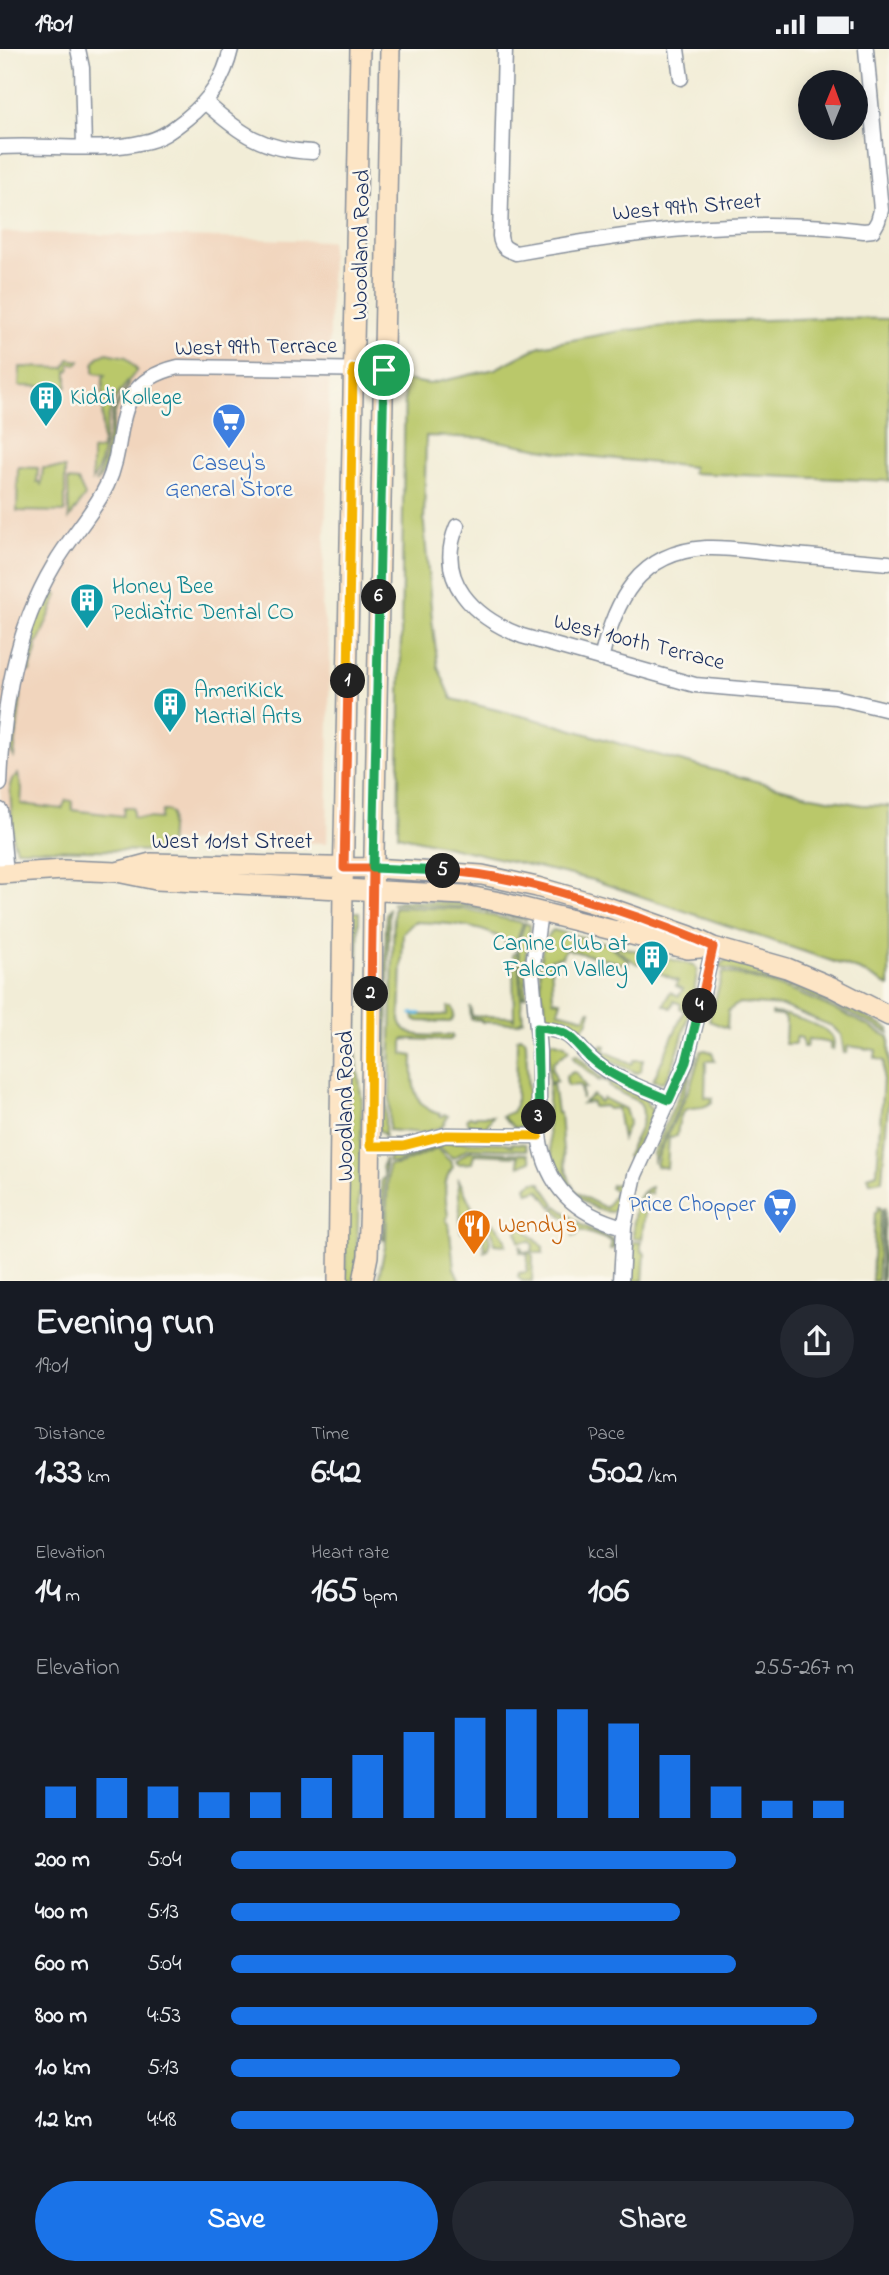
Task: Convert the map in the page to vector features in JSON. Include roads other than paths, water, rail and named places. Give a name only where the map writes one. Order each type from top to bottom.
[{"type":"main road","name":"Woodland Road","points":[[338,1281],[360,49]]},
{"type":"main road","name":"Woodland Road","points":[[363,1281],[368,1256],[390,49]]},
{"type":"main road","name":"West 101st Street","points":[[117,872],[151,863],[373,868],[455,872],[537,887],[610,908],[690,936],[713,947],[807,976],[889,1016]]},
{"type":"main road","name":"West 101st Street","points":[[3,873],[64,870],[117,872],[156,880],[464,895],[688,949],[713,947]]},
{"type":"street","points":[[78,49],[82,68],[84,147]]},
{"type":"street","points":[[0,147],[84,147],[145,142],[169,133],[215,92],[231,49]]},
{"type":"street","name":"West 99th Street","points":[[505,49],[500,236],[503,246],[516,253],[651,231],[734,224],[873,230],[881,210],[866,49]]},
{"type":"street","points":[[677,49],[681,78]]},
{"type":"street","points":[[205,103],[224,120],[267,146],[312,152]]},
{"type":"street","name":"West 99th Terrace","points":[[0,784],[7,699],[26,624],[54,565],[107,483],[115,460],[121,422],[135,392],[150,378],[178,367],[384,370]]},
{"type":"street","name":"West 100th Terrace","points":[[457,526],[451,547],[452,571],[457,585],[476,610],[488,620],[513,633],[695,685],[835,697],[889,710]]},
{"type":"street","points":[[601,659],[613,615],[629,586],[652,565],[688,550],[722,548],[889,563]]},
{"type":"street","points":[[0,810],[3,873]]},
{"type":"street","points":[[540,912],[532,972],[540,1083],[539,1136],[546,1167],[560,1191],[585,1212],[624,1227]]},
{"type":"street","points":[[621,1281],[624,1227],[635,1175],[686,1062],[713,947]]},
{"type":"street","points":[[537,1028],[562,1031],[572,1036],[600,1067],[669,1100]]},
{"type":"street","points":[[370,1146],[403,1146],[446,1135],[539,1136]]},
{"type":"waterway","points":[[412,1014],[420,1014]]},
{"type":"place","name":"Kiddi Kollege","points":[[46,428]]},
{"type":"place","name":"Casey's General Store","points":[[229,450]]},
{"type":"place","name":"Honey Bee Pediatric Dental CO","points":[[87,630]]},
{"type":"place","name":"AmeriKick Martial Arts","points":[[170,734]]},
{"type":"place","name":"Canine Club at Falcon Valley","points":[[652,987]]},
{"type":"place","name":"Price Chopper","points":[[780,1235]]},
{"type":"place","name":"Wendy's","points":[[474,1256]]}]
